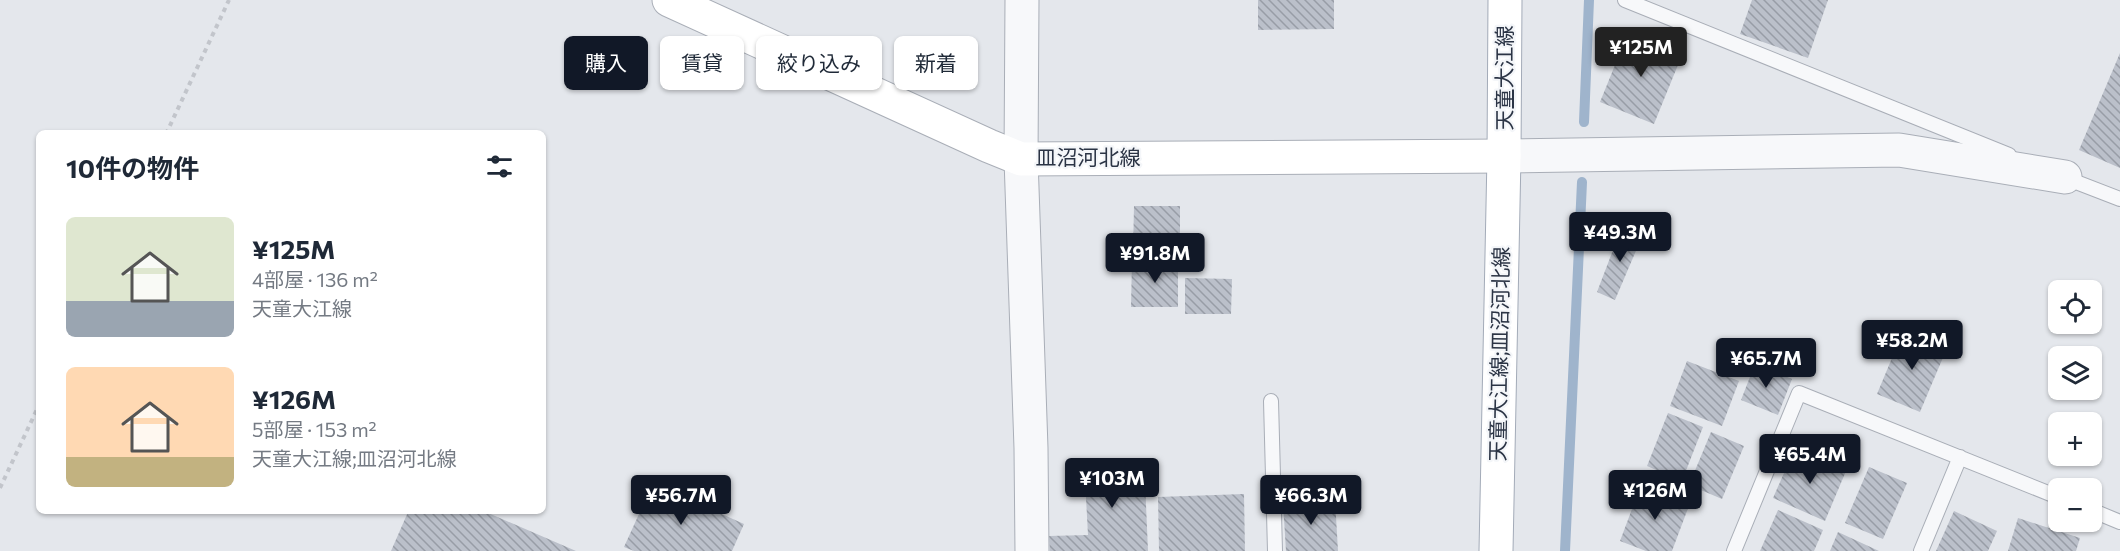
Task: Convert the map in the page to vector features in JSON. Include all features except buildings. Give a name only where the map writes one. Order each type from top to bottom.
[{"type":"main road","name":"皿沼河北線","points":[[669,0],[1022,159],[1504,156]]},
{"type":"main road","name":"天童大江線","points":[[1504,156],[1505,0]]},
{"type":"main road","name":"天童大江線;皿沼河北線","points":[[1497,551],[1504,156]]},
{"type":"street","points":[[1022,0],[1022,159],[1031,436],[1032,551]]},
{"type":"street","points":[[1504,156],[1899,150],[2065,177]]},
{"type":"lane","points":[[1625,0],[2120,199]]},
{"type":"lane","points":[[1734,551],[1799,393],[2048,493]]},
{"type":"lane","points":[[1271,401],[1275,551]]},
{"type":"lane","points":[[1921,551],[1960,457]]},
{"type":"lane","points":[[2102,515],[2120,522]]},
{"type":"path","points":[[168,130],[229,0]]},
{"type":"path","points":[[0,488],[36,411]]},
{"type":"waterway","points":[[1584,122],[1589,0]]},
{"type":"waterway","points":[[1565,551],[1582,182]]}]
